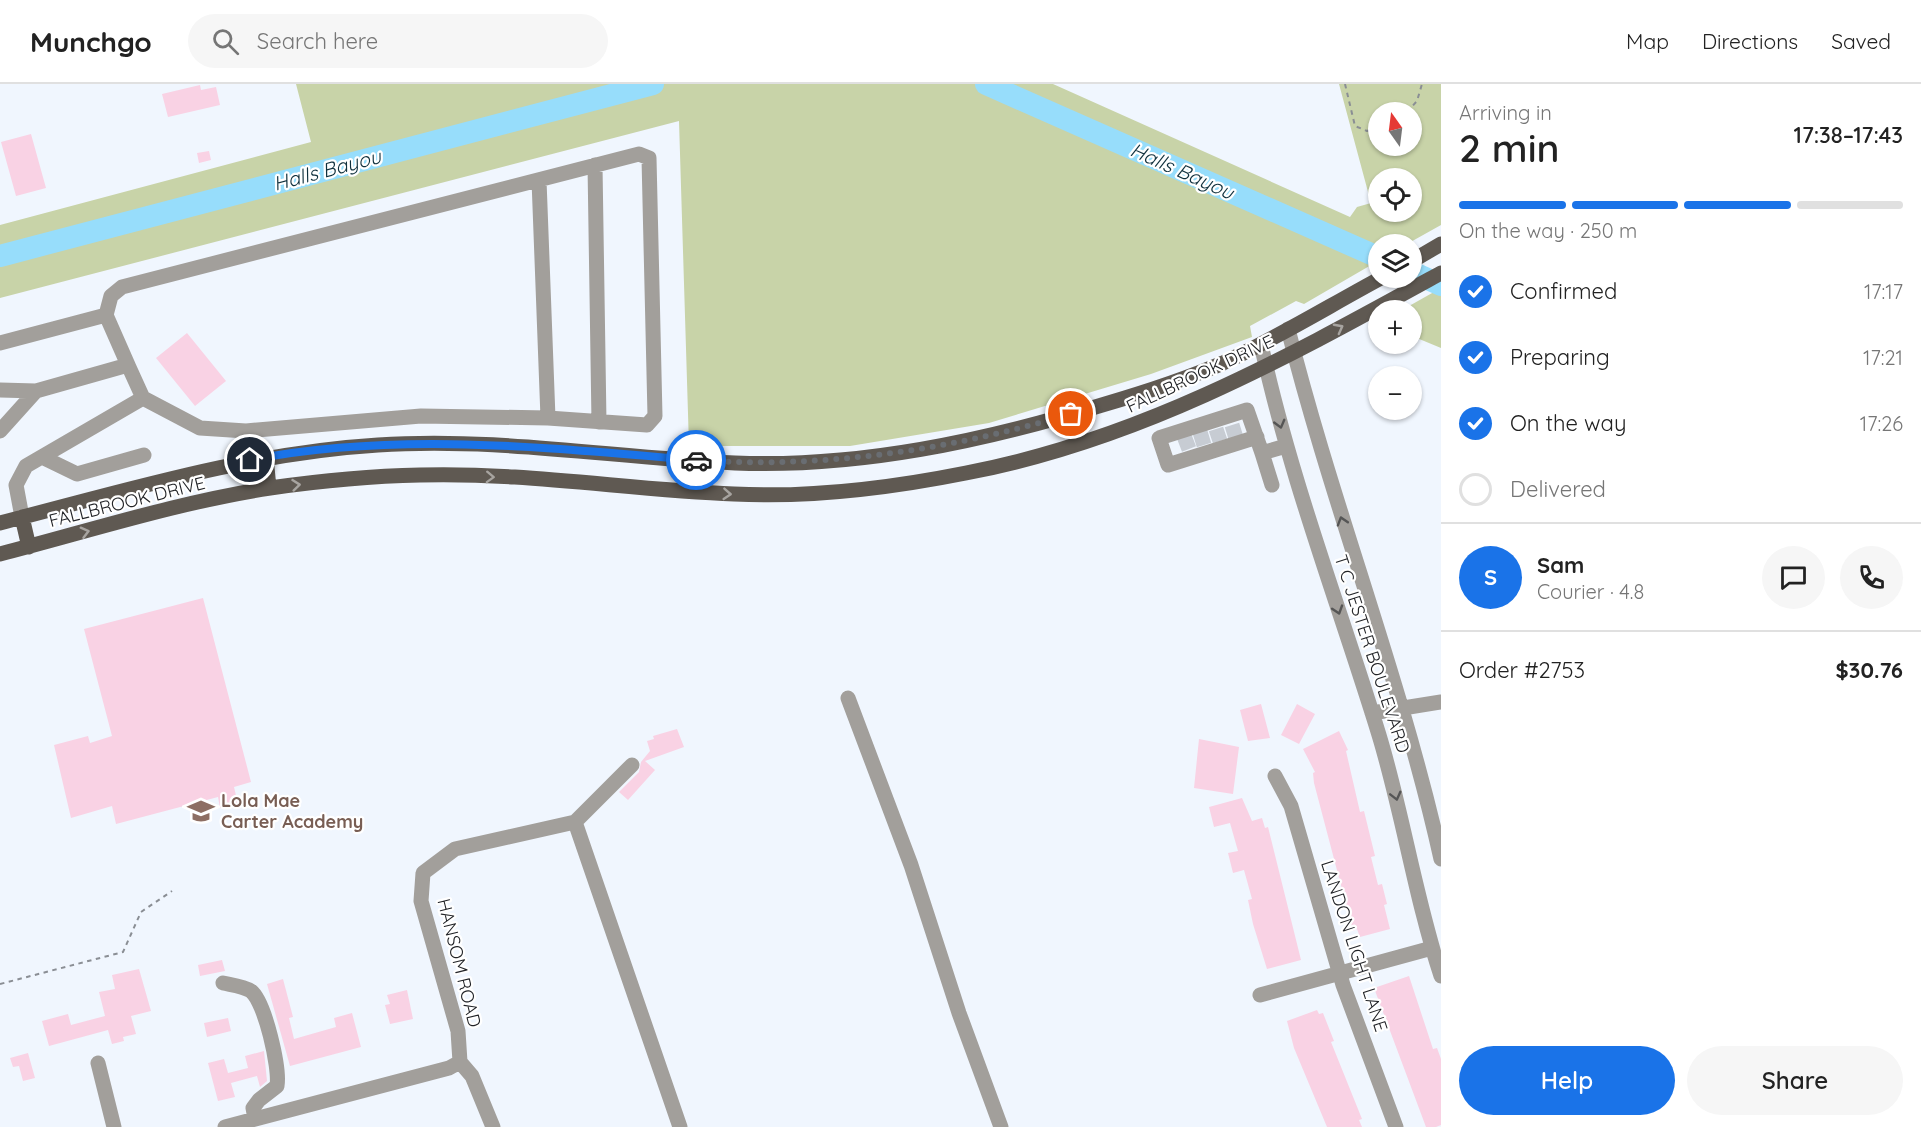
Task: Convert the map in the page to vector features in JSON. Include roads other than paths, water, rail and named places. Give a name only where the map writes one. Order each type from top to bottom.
[{"type":"main road","points":[[1422,255],[1441,244]]},
{"type":"main road","name":"FALLBROOK DRIVE","points":[[0,554],[207,500],[269,488],[357,478],[424,475],[514,478],[737,495],[811,493],[891,485],[1026,460],[1081,445],[1176,410],[1266,367],[1441,273]]},
{"type":"main road","name":"FALLBROOK DRIVE","points":[[0,523],[193,472],[266,457],[334,448],[425,442],[516,446],[737,463],[810,461],[887,454],[960,442],[1061,418],[1179,380],[1261,344],[1368,284]]},
{"type":"main road","points":[[266,457],[269,488]]},
{"type":"main road","points":[[22,517],[29,547]]},
{"type":"street","points":[[639,154],[649,158],[651,164],[655,416],[647,425],[549,418],[420,416],[246,431],[200,428],[143,398],[106,315],[111,296],[122,287],[595,165],[639,154]]},
{"type":"street","points":[[595,165],[599,422]]},
{"type":"street","points":[[539,180],[549,418]]},
{"type":"street","points":[[0,343],[106,315]]},
{"type":"street","name":"T C JESTER BOULEVARD","points":[[1288,329],[1342,522],[1402,707],[1438,834],[1441,859]]},
{"type":"street","name":"T C JESTER BOULEVARD","points":[[1261,344],[1286,446],[1389,770],[1441,976]]},
{"type":"street","points":[[0,390],[36,391],[128,365]]},
{"type":"street","points":[[0,431],[36,391]]},
{"type":"street","points":[[22,517],[16,484],[26,466],[143,398]]},
{"type":"street","points":[[1176,410],[1209,437],[1257,437]]},
{"type":"street","points":[[1209,437],[1247,410],[1272,485]]},
{"type":"street","points":[[1262,453],[1286,446]]},
{"type":"street","points":[[42,457],[77,474],[144,455]]},
{"type":"street","points":[[848,698],[911,865],[946,975],[1001,1127]]},
{"type":"street","points":[[1372,713],[1441,702]]},
{"type":"street","points":[[632,765],[574,822],[680,1127]]},
{"type":"street","name":"LANDON LIGHT LANE","points":[[1275,776],[1291,806],[1339,974],[1396,1127]]},
{"type":"street","name":"HANSOM ROAD","points":[[454,1065],[458,1031],[421,901],[423,873],[455,849],[574,822]]},
{"type":"street","points":[[1260,995],[1435,946]]},
{"type":"street","points":[[223,983],[252,992],[259,1002],[277,1062],[277,1086],[259,1100],[253,1108],[255,1119]]},
{"type":"street","points":[[98,1063],[114,1127]]},
{"type":"street","points":[[225,1127],[454,1065],[472,1076],[493,1127]]},
{"type":"waterway","name":"Halls Bayou","points":[[0,256],[653,84]]},
{"type":"waterway","name":"Halls Bayou","points":[[986,84],[1368,253]]},
{"type":"waterway","name":"Halls Bayou","points":[[1422,276],[1441,285]]},
{"type":"tunnel","points":[[1232,425],[1236,438]]},
{"type":"tunnel","points":[[1216,429],[1220,441]]},
{"type":"tunnel","points":[[1200,432],[1204,445]]},
{"type":"tunnel","points":[[1184,436],[1189,449]]},
{"type":"place","name":"Lola Mae Carter Academy","points":[[201,811]]}]
